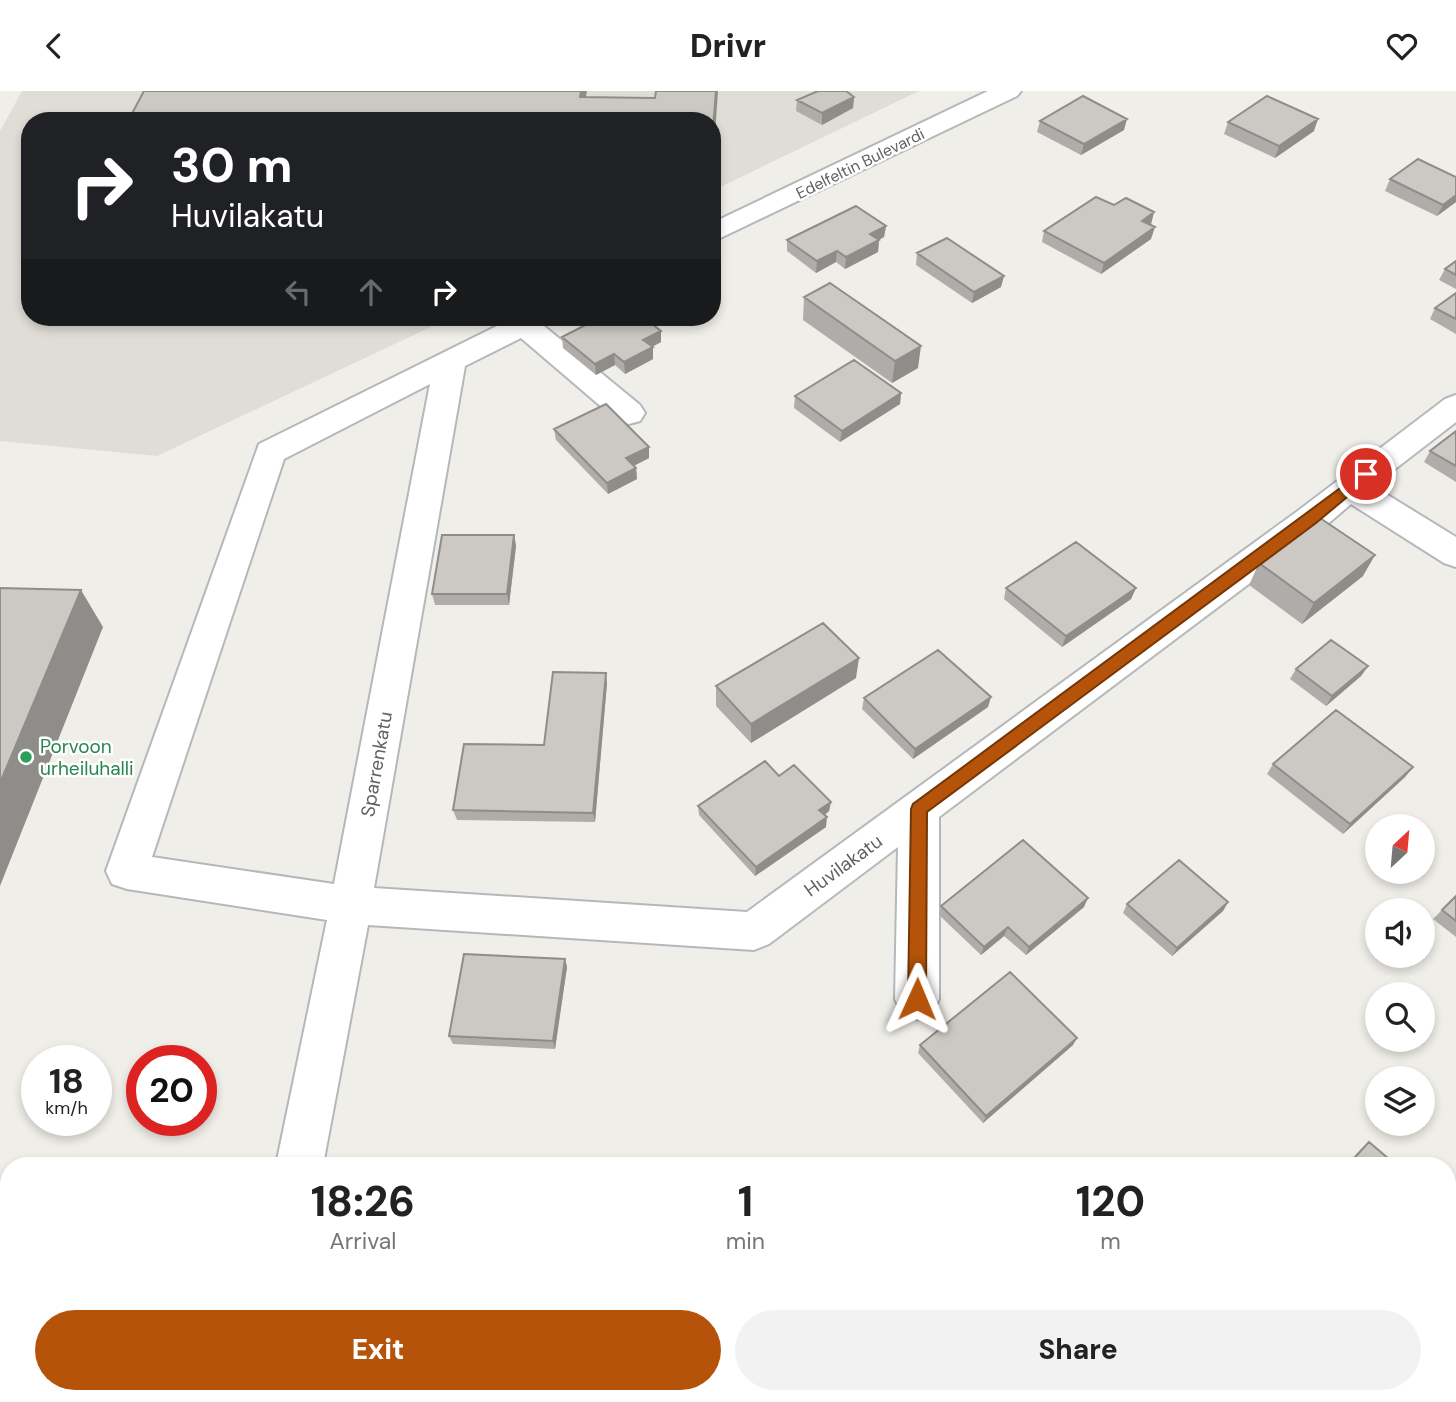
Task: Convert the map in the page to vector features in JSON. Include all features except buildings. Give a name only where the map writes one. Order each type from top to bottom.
[{"type":"street","name":"Edelfeltin Bulevardi","points":[[721,230],[1008,91]]},
{"type":"street","points":[[450,362],[519,326]]},
{"type":"street","points":[[536,326],[629,413]]},
{"type":"street","name":"Sparrenkatu","points":[[301,1157],[450,362]]},
{"type":"street","name":"Huvilakatu","points":[[450,362],[270,452],[127,871],[350,905],[754,931],[1300,527],[1456,406]]},
{"type":"street","points":[[1349,487],[1456,554]]},
{"type":"street","points":[[917,999],[919,809]]},
{"type":"shaded area","points":[[22,91],[919,91],[721,187],[721,112],[21,112],[21,326],[433,326],[157,456],[0,441],[0,131]]},
{"type":"place","name":"Porvoon urheiluhalli","points":[[26,757]]},
{"type":"route","points":[[917,999],[919,809],[1311,519],[1366,474]]}]
